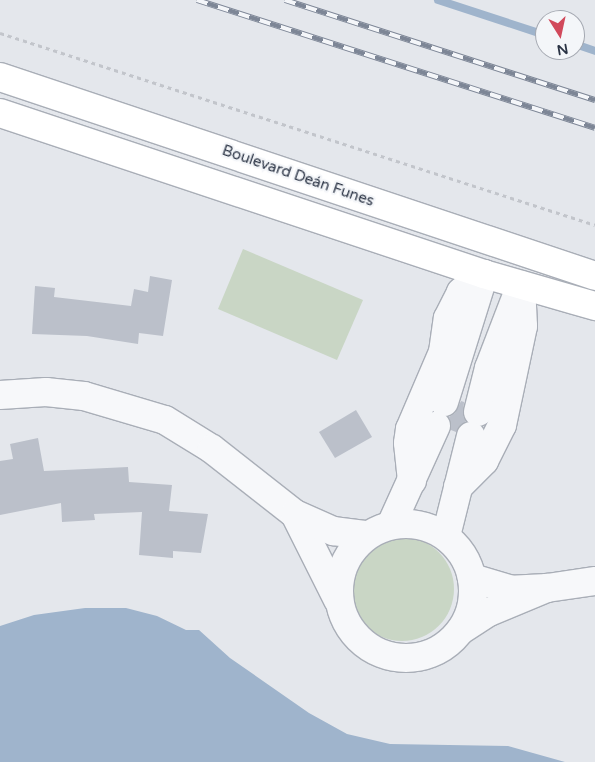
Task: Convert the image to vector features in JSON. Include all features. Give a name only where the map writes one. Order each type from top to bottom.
[{"type":"main road","name":"Boulevard Deán Funes","points":[[0,77],[595,276]]},
{"type":"main road","points":[[0,113],[484,274],[595,306]]},
{"type":"main road","points":[[484,274],[498,243]]},
{"type":"main road","points":[[521,286],[533,255]]},
{"type":"street","points":[[412,481],[408,443],[410,429],[452,355],[484,274]]},
{"type":"street","points":[[446,536],[475,424],[501,371],[521,286]]},
{"type":"street","points":[[452,355],[501,371]]},
{"type":"street","points":[[339,602],[338,583],[344,565],[353,548],[379,530],[412,481],[440,414],[452,355]]},
{"type":"street","points":[[458,487],[484,462],[502,425],[501,371]]},
{"type":"street","points":[[0,395],[46,392],[84,396],[165,420],[212,449],[295,514],[333,531],[429,527],[446,536],[462,555],[472,578],[471,605],[461,630]]},
{"type":"street","points":[[295,514],[339,602],[346,623],[360,641],[380,653],[402,658],[424,655],[445,646],[461,630],[488,612],[547,588]]},
{"type":"street","points":[[472,578],[512,590],[547,588],[595,581]]},
{"type":"path","points":[[0,33],[595,225]]},
{"type":"green space","points":[[243,249],[363,300],[337,360],[218,309]]},
{"type":"green space","points":[[402,537],[422,541],[439,552],[450,569],[454,589],[450,609],[439,626],[422,637],[402,641],[382,637],[365,626],[354,609],[350,589],[354,569],[365,552],[382,541]]},
{"type":"water","points":[[85,608],[126,608],[157,616],[186,630],[199,630],[230,658],[309,713],[347,734],[390,744],[508,746],[565,762],[0,762],[0,626],[34,615]]},
{"type":"building","points":[[150,276],[172,280],[163,336],[139,333],[138,344],[87,336],[32,334],[35,286],[55,288],[54,297],[131,306],[134,289],[148,292]]},
{"type":"building","points":[[461,401],[464,402],[463,416],[466,421],[456,432],[451,430],[449,417],[455,413]]},
{"type":"building","points":[[356,410],[372,437],[335,458],[319,432]]},
{"type":"building","points":[[38,438],[44,471],[128,467],[129,482],[172,485],[169,511],[208,514],[201,553],[173,551],[173,558],[139,555],[142,512],[94,514],[95,520],[62,522],[61,503],[0,515],[0,461],[13,459],[10,444]]},
{"type":"waterway","points":[[438,0],[535,32]]},
{"type":"waterway","points":[[585,48],[595,51]]},
{"type":"railway","points":[[197,0],[595,128]]},
{"type":"railway","points":[[285,0],[595,100]]}]
